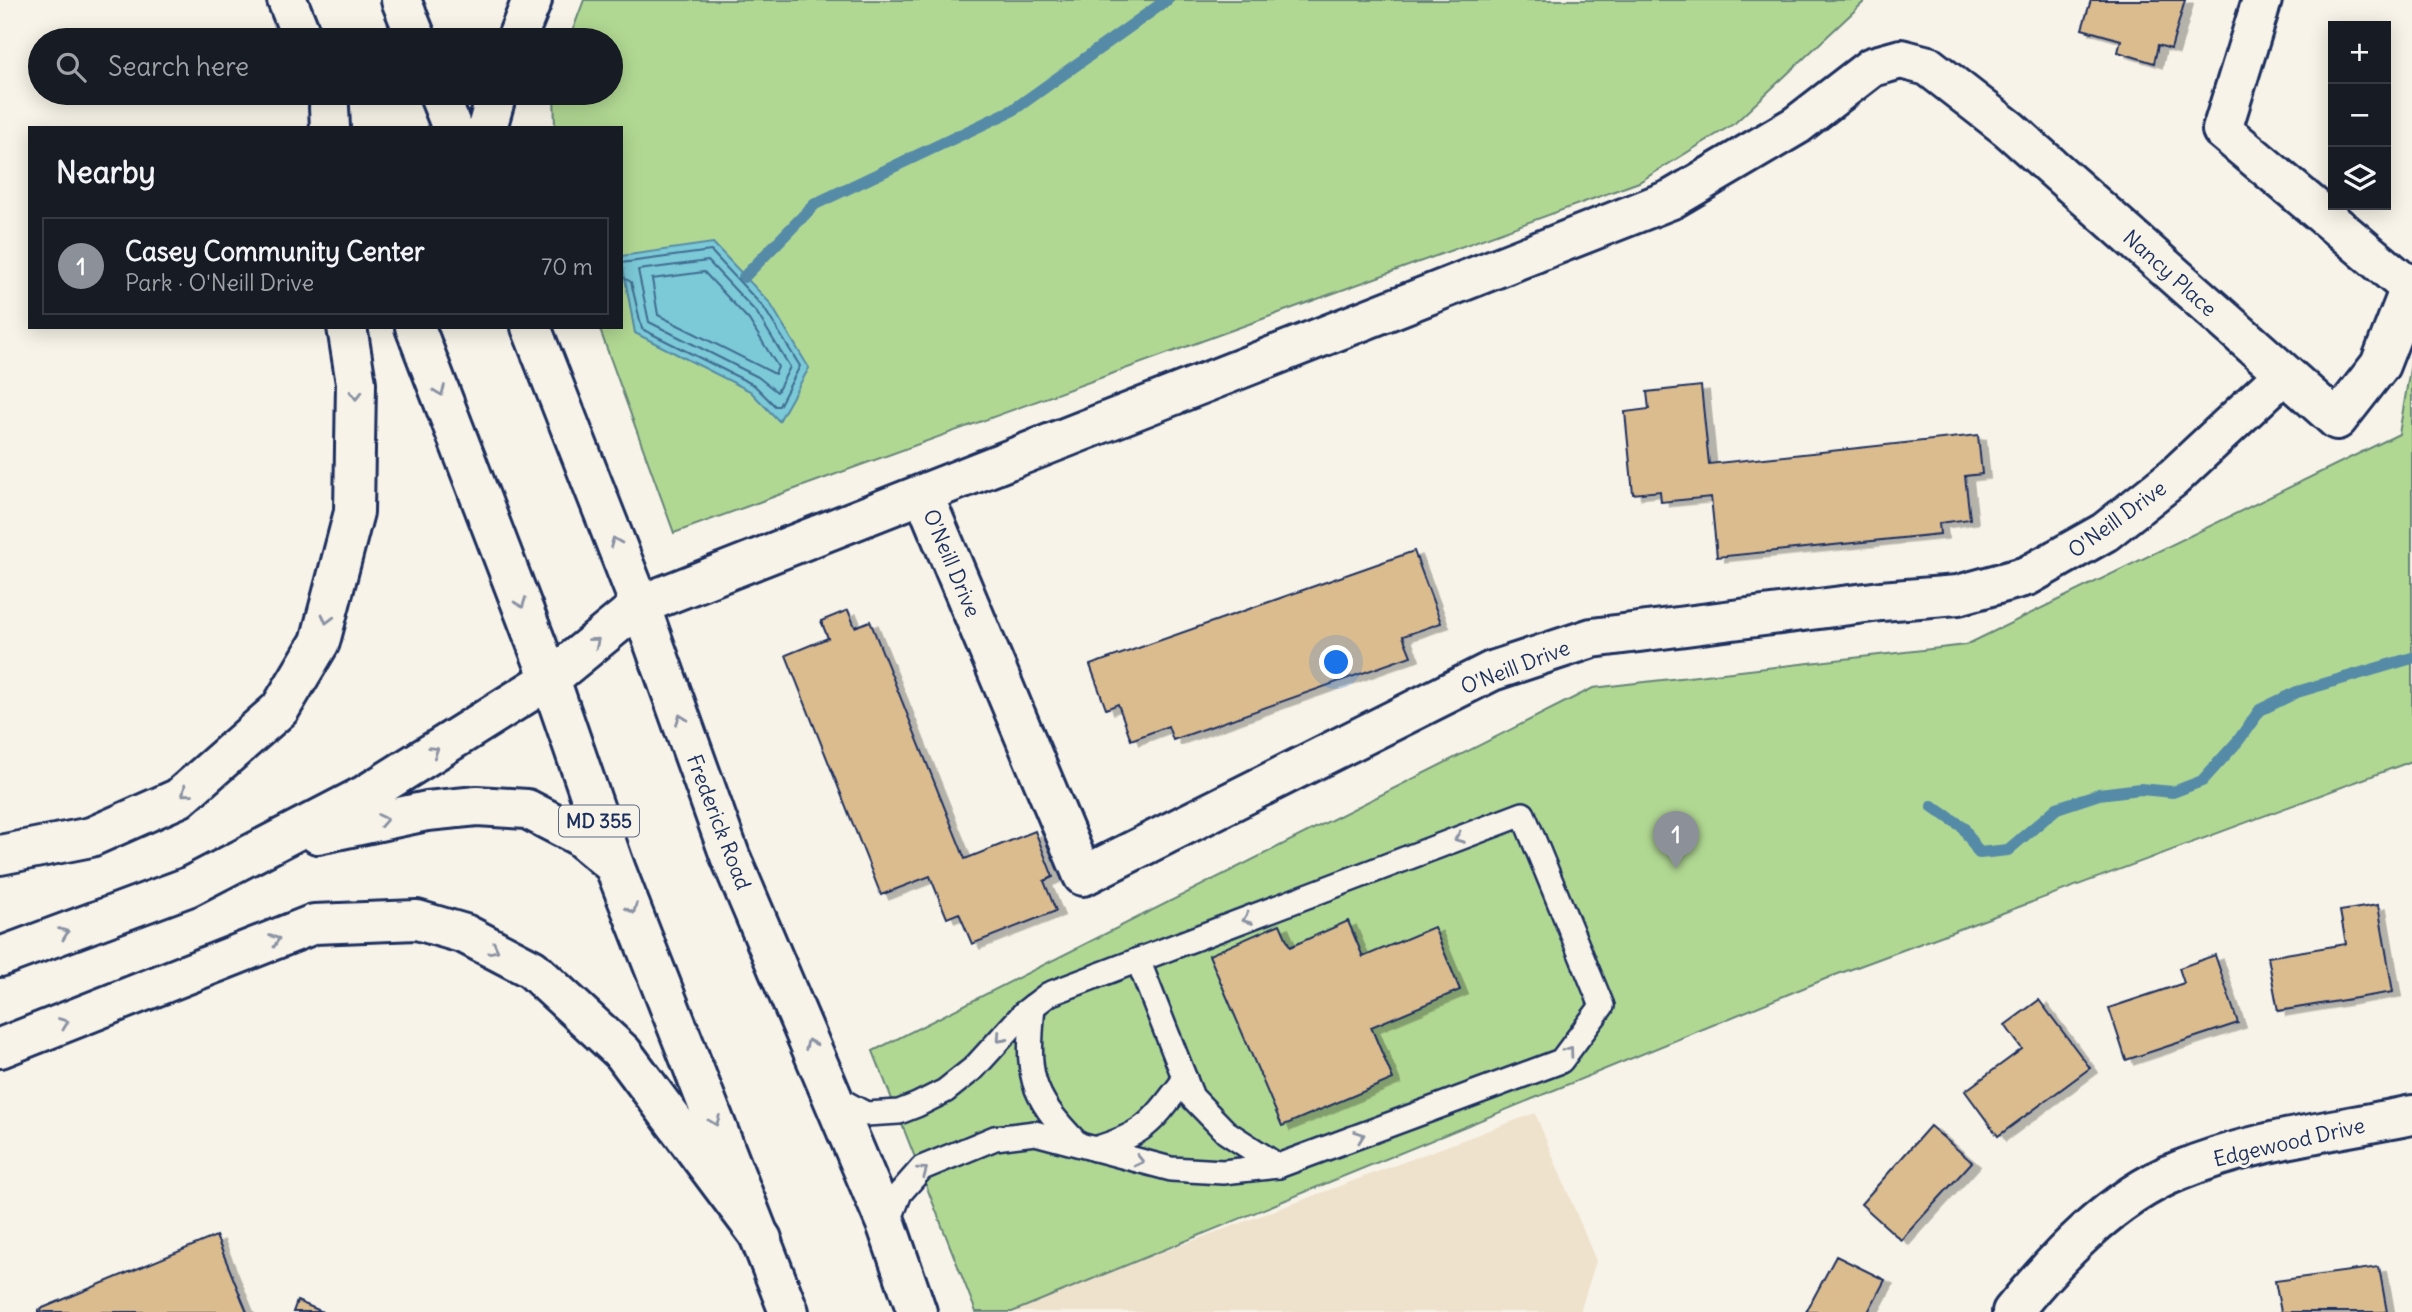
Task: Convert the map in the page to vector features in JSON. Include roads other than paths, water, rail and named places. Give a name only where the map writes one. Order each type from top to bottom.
[{"type":"main road","points":[[287,0],[298,28]]},
{"type":"main road","points":[[401,0],[412,28]]},
{"type":"main road","points":[[521,28],[532,0]]},
{"type":"main road","name":"Nancy Place","points":[[1872,67],[1901,59],[1928,66],[2009,129],[2283,375],[2337,420],[2380,365],[2411,285],[2222,130],[2262,0]]},
{"type":"main road","name":"O'Neill Drive","points":[[0,957],[188,887],[365,795],[550,679],[640,605],[924,496],[1672,199],[1797,125],[1872,67]]},
{"type":"main road","points":[[443,105],[451,126]]},
{"type":"main road","points":[[488,126],[494,105]]},
{"type":"main road","points":[[0,855],[91,837],[179,798],[280,709],[320,642],[354,512],[356,383],[347,329]]},
{"type":"main road","name":"MD 355","points":[[416,329],[550,679],[614,865],[789,1312]]},
{"type":"main road","name":"Frederick Road","points":[[531,329],[640,605],[730,856],[887,1226],[917,1312]]},
{"type":"main road","name":"O'Neill Drive","points":[[924,496],[1083,876],[1492,671],[1592,638],[1881,601],[1958,595],[2027,576],[2065,557],[2115,524],[2173,478],[2283,375]]},
{"type":"main road","points":[[268,845],[426,811],[477,806],[527,808],[579,836],[614,865]]},
{"type":"main road","points":[[0,1048],[314,924],[417,920],[465,934],[532,969],[593,1025],[623,1053],[762,1239]]},
{"type":"main road","name":"Edgewood Drive","points":[[2012,1312],[2054,1260],[2124,1203],[2175,1172],[2234,1151],[2412,1115]]},
{"type":"lane","points":[[831,1095],[866,1114],[899,1112],[918,1105],[945,1091],[974,1068],[1049,994],[1523,814],[1602,1006],[1561,1061],[1278,1166],[1223,1172],[1171,1169],[1035,1133],[995,1138],[922,1168],[900,1193],[887,1226]]},
{"type":"lane","points":[[1138,960],[1192,1097],[1226,1132],[1278,1166]]},
{"type":"lane","points":[[1034,1006],[1029,1052],[1033,1081],[1048,1113],[1085,1146]]},
{"type":"lane","points":[[1085,1146],[1128,1139],[1155,1119],[1185,1079]]},
{"type":"water","points":[[713,243],[770,303],[809,368],[779,421],[750,391],[635,333],[623,256]]},
{"type":"waterway","points":[[744,277],[815,204],[1013,110],[1167,0]]},
{"type":"waterway","points":[[1932,806],[1963,827],[1979,853],[2008,850],[2057,808],[2099,794],[2140,789],[2173,792],[2202,781],[2238,741],[2260,710],[2297,692],[2412,658]]},
{"type":"place","name":"Casey Community Center","points":[[1676,869]]}]
